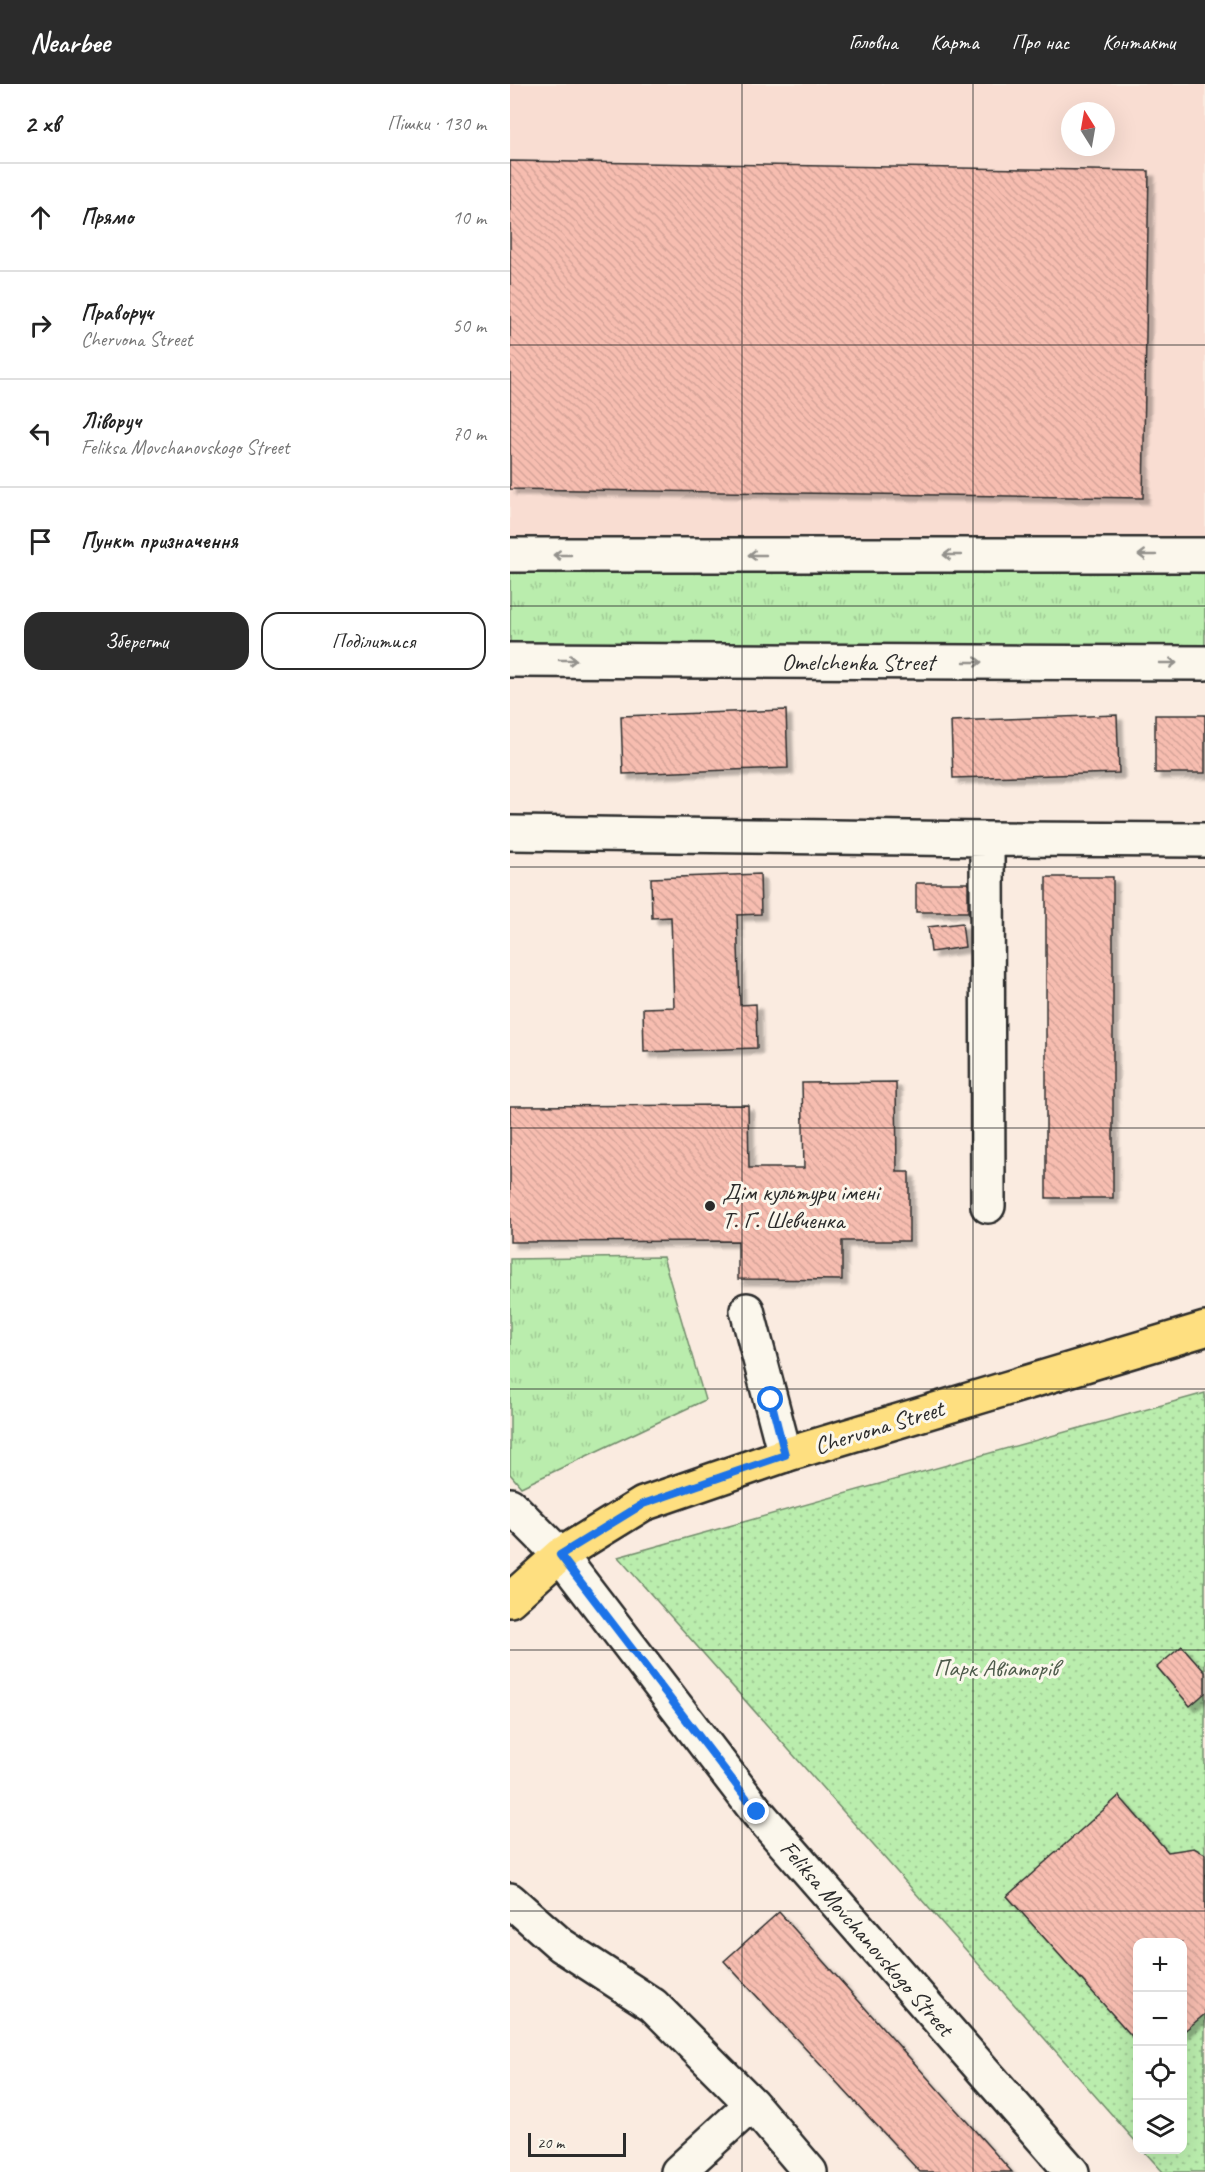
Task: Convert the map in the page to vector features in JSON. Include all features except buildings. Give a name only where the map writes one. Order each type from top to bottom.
[{"type":"main road","name":"Chervona Street","points":[[510,1600],[560,1555],[643,1504],[785,1455],[1205,1329]]},
{"type":"street","points":[[510,555],[1205,555]]},
{"type":"street","name":"Omelchenka Street","points":[[510,660],[1205,663]]},
{"type":"street","points":[[510,833],[1205,840]]},
{"type":"street","points":[[987,839],[988,1206]]},
{"type":"street","points":[[747,1310],[785,1455]]},
{"type":"street","name":"Feliksa Movchanovskogo Street","points":[[510,1505],[560,1555],[757,1812],[1072,2172]]},
{"type":"street","points":[[510,1900],[561,1945],[653,2005],[752,2104],[810,2172]]},
{"type":"street","points":[[678,2172],[752,2104]]},
{"type":"shaded area","points":[[510,84],[1205,84],[1205,548],[510,546]]},
{"type":"green space","points":[[1205,568],[1205,650],[510,647],[510,569]]},
{"type":"green space","points":[[663,1257],[705,1400],[521,1487],[510,1474],[510,1259]]},
{"type":"green space","name":"Парк Авіаторів","points":[[1205,1393],[1205,2172],[1163,2172],[1147,2154],[1187,2154],[1187,1938],[1133,1938],[1133,2138],[618,1557]]},
{"type":"place","name":"Дім культури імені Т. Г. Шевченка","points":[[710,1206]]},
{"type":"route","points":[[757,1812],[560,1555],[643,1504],[785,1455],[771,1400]]}]
